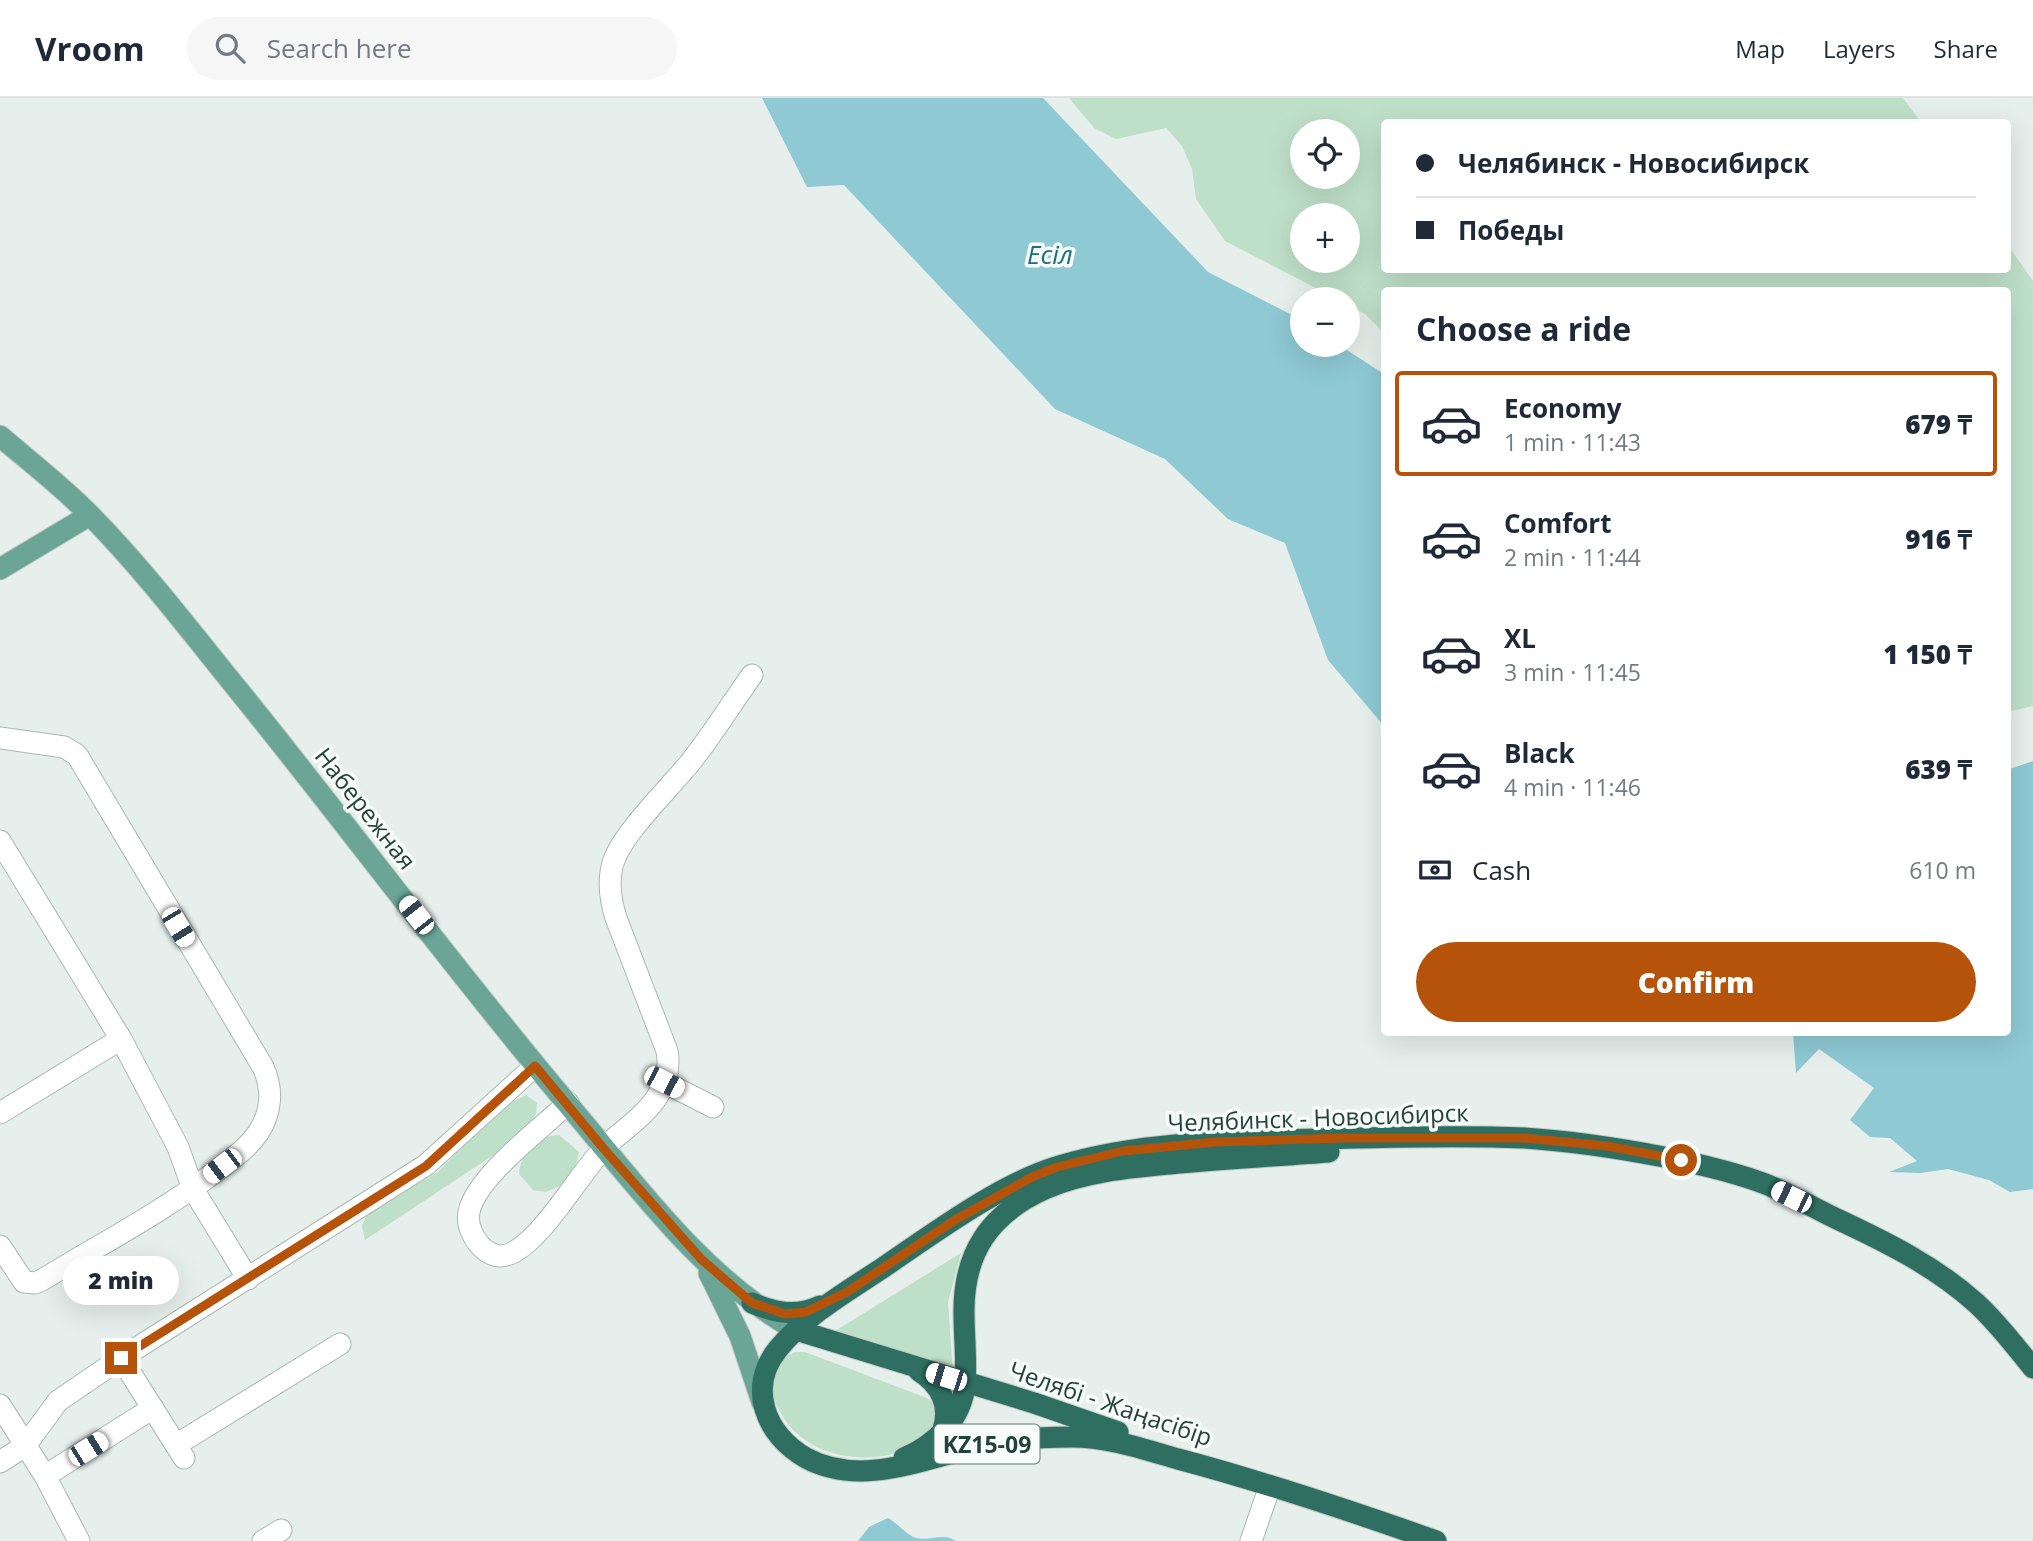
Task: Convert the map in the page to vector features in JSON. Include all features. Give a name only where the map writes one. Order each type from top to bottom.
[{"type":"highway","name":"Челябинск - Новосибирск","points":[[763,1405],[761,1388],[766,1369],[773,1355],[796,1330],[847,1292],[955,1220],[1017,1184],[1057,1167],[1123,1151],[1215,1142],[1343,1138],[1523,1138],[1607,1146],[1681,1160],[1769,1186],[1904,1251],[1974,1301],[2033,1368]]},
{"type":"highway","name":"Челябинск - Новосибирск","points":[[941,1434],[957,1411],[965,1382],[965,1286],[976,1248],[989,1229],[1004,1215],[1034,1195],[1052,1187],[1127,1168],[1227,1159],[1457,1146],[1563,1147],[1681,1160]]},
{"type":"highway","points":[[752,1303],[772,1311],[798,1314],[813,1310],[847,1292]]},
{"type":"highway","name":"KZ15-09","points":[[796,1330],[965,1382]]},
{"type":"highway","points":[[873,1471],[916,1453],[941,1434],[947,1414],[941,1393],[928,1377],[905,1364]]},
{"type":"highway","name":"Челябі - Жаңасібір","points":[[965,1382],[1034,1403],[1238,1475]]},
{"type":"highway","name":"KZ15-09","points":[[763,1405],[770,1422],[794,1451],[810,1461],[839,1469],[873,1471],[1001,1441],[1079,1436],[1118,1443],[1238,1475],[1431,1540]]},
{"type":"main road","name":"Набережная","points":[[0,436],[90,515],[163,597],[535,1066],[701,1259],[752,1303],[796,1330]]},
{"type":"main road","points":[[0,569],[90,515]]},
{"type":"main road","name":"Набережная","points":[[701,1259],[740,1336],[763,1405]]},
{"type":"street","points":[[568,1103],[493,1172],[469,1213],[470,1227],[480,1246],[491,1255],[500,1257],[522,1247],[545,1223],[604,1149],[651,1105],[664,1082],[669,1060],[667,1051],[615,918],[610,898],[614,860],[625,840],[693,759],[752,676]]},
{"type":"street","points":[[0,738],[64,747],[77,755],[269,1080],[269,1106],[258,1133],[237,1155],[192,1189],[35,1283],[24,1282],[20,1278],[0,1246]]},
{"type":"street","points":[[0,841],[121,1039],[178,1147],[192,1189],[248,1279]]},
{"type":"street","points":[[0,1113],[121,1039]]},
{"type":"street","points":[[0,1462],[25,1446],[58,1401],[121,1358],[426,1166],[535,1066]]},
{"type":"street","points":[[664,1082],[713,1107]]},
{"type":"street","points":[[121,1358],[180,1451],[340,1344]]},
{"type":"street","points":[[0,1405],[45,1476],[79,1541]]},
{"type":"street","points":[[45,1476],[153,1408]]},
{"type":"street","points":[[1251,1541],[1270,1486]]},
{"type":"green space","points":[[1069,98],[1903,98],[1919,119],[1381,119],[1381,273],[2011,273],[2011,250],[2033,281],[2033,706],[2011,711],[2011,287],[1381,287],[1381,330],[1360,311],[1360,287],[1314,287],[1225,241],[1196,199],[1192,169],[1182,146],[1166,128],[1116,139],[1094,128]]},
{"type":"green space","points":[[526,1095],[537,1103],[536,1114],[524,1131],[501,1150],[365,1240],[362,1226],[367,1214],[438,1172],[502,1107]]},
{"type":"green space","points":[[559,1135],[579,1152],[575,1170],[560,1186],[546,1192],[533,1190],[519,1174],[526,1151],[543,1138]]},
{"type":"green space","points":[[961,1253],[948,1302],[953,1374],[827,1336]]},
{"type":"green space","points":[[795,1352],[805,1352],[927,1398],[934,1403],[940,1427],[905,1449],[878,1457],[846,1456],[816,1447],[791,1428],[772,1393],[781,1359]]},
{"type":"water","name":"Есіл","points":[[762,98],[1043,98],[1208,272],[1290,314],[1290,357],[1358,357],[1381,372],[1381,722],[1328,660],[1285,543],[1228,519],[1165,459],[1055,409],[844,185],[807,187]]},
{"type":"water","points":[[2033,761],[2033,1189],[2010,1192],[1989,1180],[1948,1169],[1920,1173],[1889,1172],[1917,1161],[1890,1138],[1870,1137],[1850,1120],[1874,1088],[1819,1049],[1796,1073],[1793,1036],[2011,1036],[2011,769]]},
{"type":"water","points":[[888,1518],[916,1538],[946,1537],[956,1541],[858,1541],[869,1527]]},
{"type":"route","points":[[121,1358],[426,1166],[535,1066],[701,1259],[752,1303],[785,1314],[806,1312],[847,1292],[955,1220],[1032,1177],[1081,1160],[1123,1151],[1215,1142],[1343,1138],[1523,1138],[1607,1146],[1681,1160]]}]
